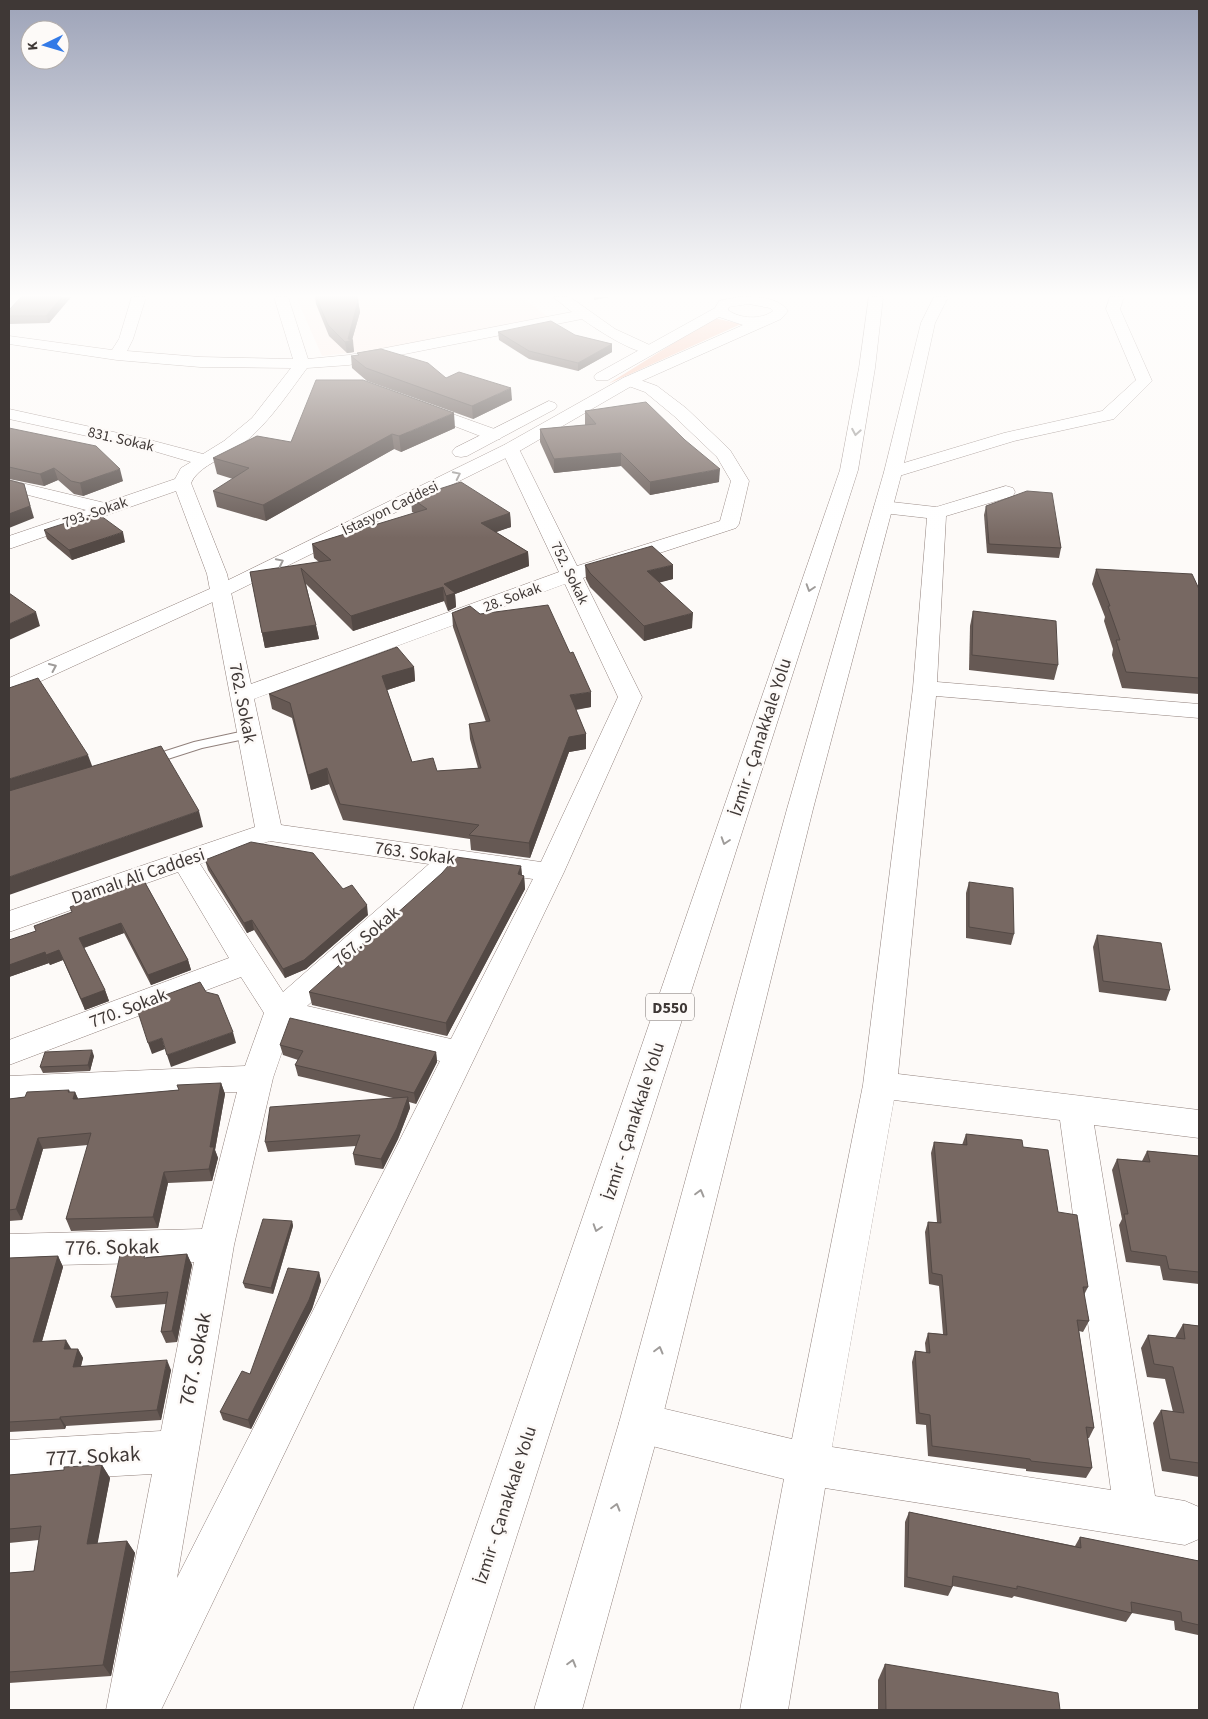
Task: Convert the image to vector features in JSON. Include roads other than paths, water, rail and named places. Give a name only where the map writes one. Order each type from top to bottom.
[{"type":"main road","points":[[182,483],[187,472],[230,445],[258,422],[292,377]]},
{"type":"main road","points":[[590,383],[600,377]]},
{"type":"main road","name":"İstasyon Caddesi","points":[[9,669],[219,582],[510,449],[640,377]]},
{"type":"main road","name":"İzmir - Çanakkale Yolu","points":[[437,1710],[849,470],[865,377]]},
{"type":"main road","points":[[558,1710],[640,1423],[800,809],[884,507],[915,377]]},
{"type":"main road","points":[[893,472],[1010,437],[1108,415],[1144,381],[1142,377]]},
{"type":"main road","name":"28. Sokak","points":[[241,696],[570,575],[729,524],[740,481],[724,454],[680,412],[650,390],[630,382]]},
{"type":"main road","name":"İstasyon Caddesi","points":[[9,687],[219,582],[564,397]]},
{"type":"main road","points":[[408,402],[494,435]]},
{"type":"main road","name":"831. Sokak","points":[[9,414],[150,445],[204,460]]},
{"type":"main road","name":"752. Sokak","points":[[510,449],[630,697],[550,872]]},
{"type":"main road","name":"762. Sokak","points":[[182,483],[219,582],[269,832]]},
{"type":"main road","name":"793. Sokak","points":[[9,543],[182,483]]},
{"type":"main road","points":[[9,485],[105,509]]},
{"type":"main road","points":[[884,507],[937,513],[1006,492]]},
{"type":"main road","points":[[764,1710],[808,1464],[880,1085],[925,688],[937,513]]},
{"type":"main road","points":[[925,688],[1199,711]]},
{"type":"main road","name":"763. Sokak","points":[[269,832],[550,872]]},
{"type":"main road","name":"Damalı Ali Caddesi","points":[[9,922],[269,832]]},
{"type":"main road","name":"767. Sokak","points":[[130,1710],[216,1245],[257,1078],[280,1012],[432,878],[450,859]]},
{"type":"main road","points":[[184,860],[247,963],[280,1012],[460,1053]]},
{"type":"main road","points":[[135,1710],[550,872]]},
{"type":"main road","name":"770. Sokak","points":[[9,1053],[247,963]]},
{"type":"main road","points":[[9,1089],[257,1078]]},
{"type":"main road","points":[[880,1085],[1199,1124]]},
{"type":"main road","points":[[1075,1109],[1136,1515]]},
{"type":"main road","name":"776. Sokak","points":[[9,1250],[216,1245]]},
{"type":"main road","points":[[640,1423],[808,1464],[1185,1523]]},
{"type":"main road","name":"777. Sokak","points":[[9,1461],[178,1451]]},
{"type":"lane","points":[[132,766],[199,745],[249,734]]}]
